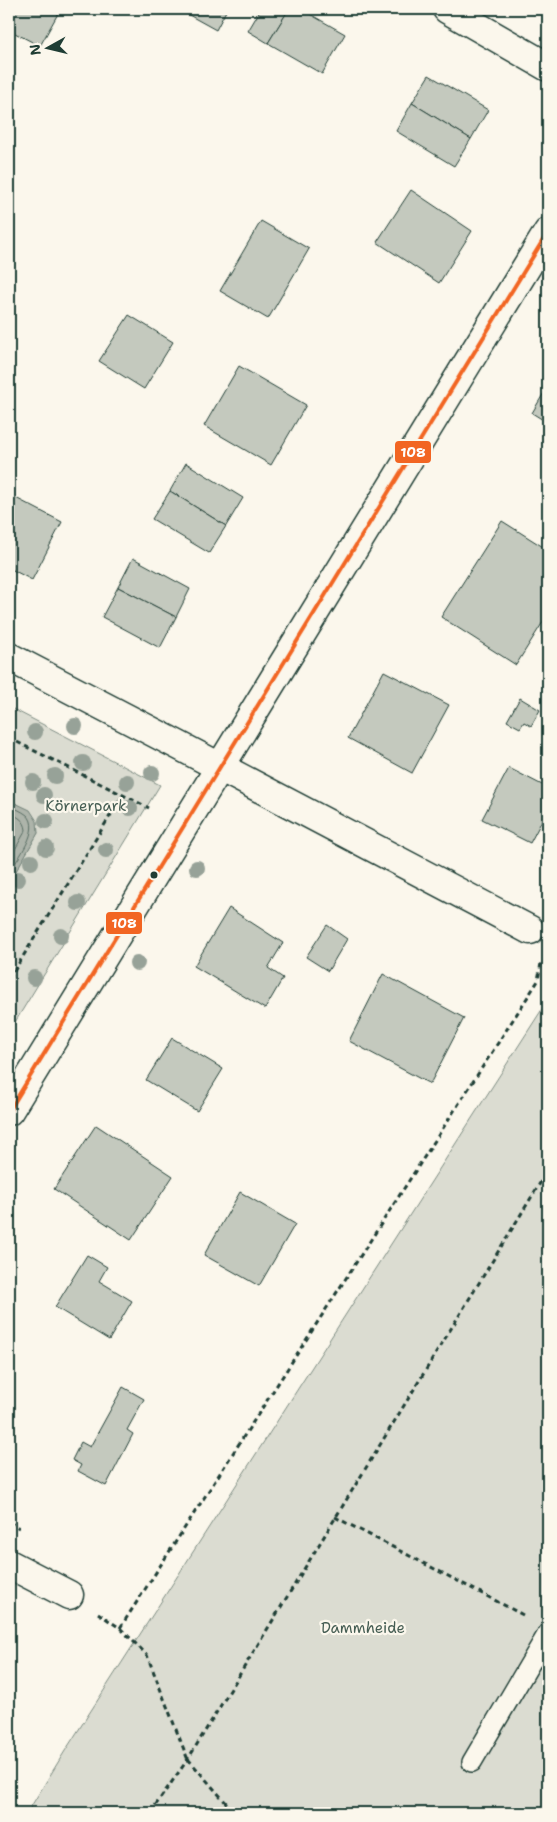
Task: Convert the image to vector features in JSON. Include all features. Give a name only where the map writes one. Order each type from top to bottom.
[{"type":"street","points":[[447,9],[548,67]]},
{"type":"street","points":[[9,1111],[548,232]]},
{"type":"street","points":[[9,658],[530,930]]},
{"type":"street","points":[[9,1564],[69,1595]]},
{"type":"lane","points":[[472,1762],[548,1633]]},
{"type":"path","points":[[9,738],[150,808]]},
{"type":"path","points":[[9,980],[123,795]]},
{"type":"path","points":[[120,1628],[538,981],[542,955],[530,930]]},
{"type":"path","points":[[150,1813],[188,1759],[548,1170]]},
{"type":"path","points":[[336,1517],[530,1619]]},
{"type":"path","points":[[69,1595],[120,1628],[147,1656],[188,1759],[235,1813]]},
{"type":"green space","name":"Körnerpark","points":[[9,707],[160,785],[9,1032],[9,883],[38,833],[30,811],[9,800]]},
{"type":"green space","name":"Dammheide","points":[[548,1000],[548,1813],[27,1813],[65,1751]]},
{"type":"water","points":[[9,800],[30,810],[37,821],[38,833],[9,883]]},
{"type":"building","points":[[9,9],[60,10],[40,46],[9,30]]},
{"type":"building","points":[[178,9],[227,9],[216,30]]},
{"type":"building","points":[[261,9],[289,9],[268,43],[248,31]]},
{"type":"building","points":[[289,9],[301,9],[345,34],[322,74],[268,43]]},
{"type":"building","points":[[429,75],[488,110],[471,139],[412,103]]},
{"type":"building","points":[[412,103],[471,139],[454,166],[396,131]]},
{"type":"building","points":[[411,190],[472,231],[439,283],[377,242]]},
{"type":"building","points":[[261,221],[309,249],[268,319],[220,291]]},
{"type":"building","points":[[129,315],[173,342],[144,389],[99,361]]},
{"type":"building","points":[[239,366],[306,405],[271,465],[204,426]]},
{"type":"building","points":[[548,386],[548,423],[532,413]]},
{"type":"building","points":[[186,463],[243,498],[226,526],[170,491]]},
{"type":"building","points":[[170,491],[226,526],[209,553],[152,519]]},
{"type":"building","points":[[10,495],[62,522],[32,580],[9,568]]},
{"type":"building","points":[[502,521],[548,550],[548,614],[516,665],[441,617]]},
{"type":"building","points":[[133,558],[190,589],[176,617],[118,587]]},
{"type":"building","points":[[118,587],[176,617],[160,648],[102,617]]},
{"type":"building","points":[[384,671],[449,705],[412,773],[348,738]]},
{"type":"building","points":[[520,698],[540,710],[531,726],[524,722],[520,728],[507,721]]},
{"type":"building","points":[[509,768],[548,788],[548,809],[530,843],[482,819]]},
{"type":"building","points":[[229,908],[283,943],[268,968],[283,978],[265,1009],[194,966]]},
{"type":"building","points":[[327,925],[347,939],[328,971],[306,957]]},
{"type":"building","points":[[383,974],[464,1018],[430,1084],[349,1041]]},
{"type":"building","points":[[172,1038],[223,1069],[197,1111],[146,1080]]},
{"type":"building","points":[[96,1125],[173,1176],[131,1240],[54,1189]]},
{"type":"building","points":[[240,1192],[295,1224],[259,1286],[204,1255]]},
{"type":"building","points":[[87,1255],[107,1267],[99,1281],[132,1301],[109,1340],[55,1307]]},
{"type":"building","points":[[123,1387],[144,1399],[127,1430],[133,1434],[106,1486],[78,1471],[81,1465],[72,1460],[81,1442],[90,1447]]},
{"type":"building","points":[[9,1390],[14,1394],[9,1403]]},
{"type":"transit line","name":"108","points":[[9,1111],[548,232]]}]
